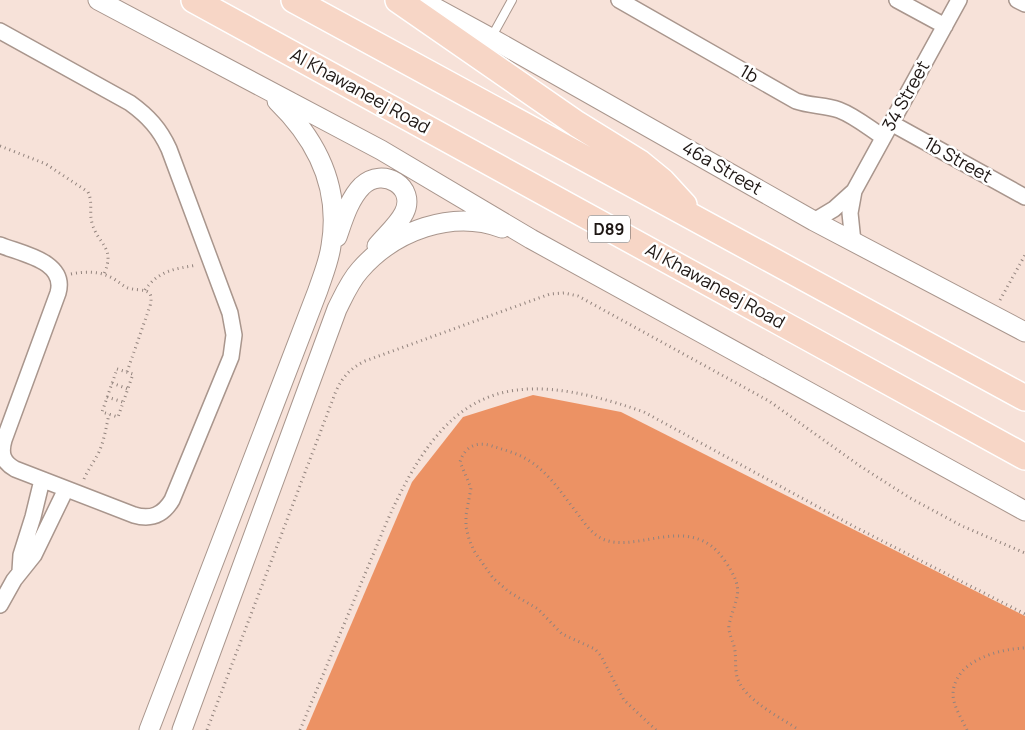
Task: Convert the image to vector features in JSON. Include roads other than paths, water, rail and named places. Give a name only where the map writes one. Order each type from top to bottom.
[{"type":"highway","name":"Al Khawaneej Road","points":[[194,0],[1025,457]]},
{"type":"highway","points":[[294,0],[1025,398]]},
{"type":"highway","points":[[398,0],[576,124],[640,163],[662,181],[695,218]]},
{"type":"street","points":[[98,0],[381,150],[531,240],[1025,511]]},
{"type":"street","name":"46a Street","points":[[421,0],[814,221],[1025,332]]},
{"type":"street","name":"1b","points":[[619,0],[796,101],[840,110],[883,137]]},
{"type":"street","points":[[897,0],[945,26]]},
{"type":"street","name":"34 Street","points":[[814,221],[834,209],[854,191],[959,0]]},
{"type":"street","points":[[1017,0],[1025,4]]},
{"type":"street","points":[[0,31],[130,103],[154,123],[169,149],[233,323],[231,357],[167,508],[160,514],[143,518],[15,470],[8,465],[3,457],[1,448],[59,288],[58,276],[48,263],[0,245]]},
{"type":"street","points":[[263,88],[303,129],[314,146],[328,184],[332,204],[333,225],[331,246],[326,266]]},
{"type":"street","name":"1b Street","points":[[891,123],[1025,197]]},
{"type":"street","points":[[149,730],[347,210],[357,191],[370,180],[379,177],[396,181],[404,190],[407,201],[406,206],[400,219],[375,248],[346,289],[337,309],[182,730]]},
{"type":"street","name":"34 Street","points":[[853,242],[850,221],[854,191]]},
{"type":"street","points":[[359,271],[374,255],[390,243],[416,230],[445,223],[480,223],[498,227],[531,240]]},
{"type":"street","points":[[20,571],[21,555],[42,480]]},
{"type":"street","points":[[0,605],[20,571],[34,555],[72,491]]},
{"type":"lane","points":[[491,38],[512,0]]}]
